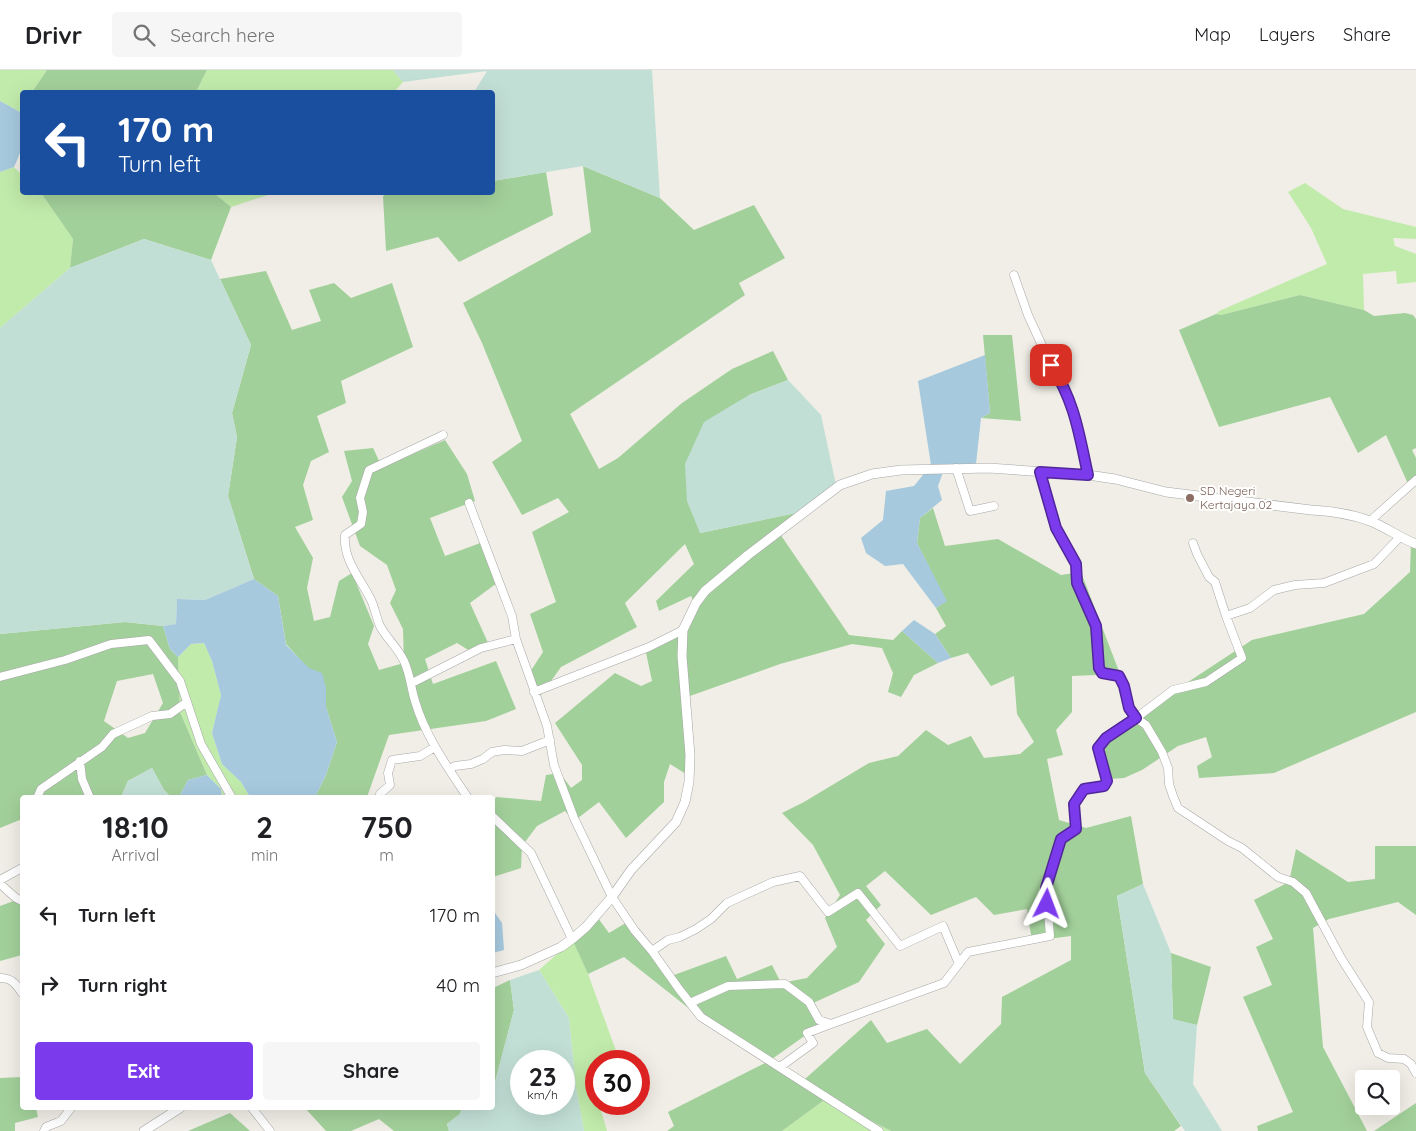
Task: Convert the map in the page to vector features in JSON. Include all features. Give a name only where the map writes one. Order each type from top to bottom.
[{"type":"street","points":[[1014,275],[1028,315],[1072,405],[1088,475]]},
{"type":"street","points":[[443,435],[369,470],[360,498],[362,524],[345,535],[345,541],[351,567],[370,597],[380,626],[398,648],[405,663],[412,683],[415,701],[435,747],[466,795]]},
{"type":"street","points":[[956,468],[970,511],[994,506]]},
{"type":"street","points":[[495,972],[522,965],[562,947],[572,939],[612,897],[631,870],[676,822],[685,802],[689,782],[690,755],[682,656],[683,630],[696,603],[705,591],[748,555],[840,486],[872,474],[901,470],[989,468],[1088,475],[1115,479],[1166,492],[1332,511],[1370,521],[1400,538],[1416,544]]},
{"type":"street","points":[[1040,472],[1056,528],[1076,564],[1077,583],[1096,626],[1099,668],[1102,673],[1119,676],[1124,686],[1129,708],[1136,718],[1146,725],[1162,752],[1168,768],[1172,796],[1178,808],[1242,848],[1278,877],[1293,882],[1306,893],[1341,958],[1369,1002],[1366,1027],[1378,1053],[1388,1058],[1404,1060],[1410,1064],[1416,1073]]},
{"type":"street","points":[[1370,521],[1416,480]]},
{"type":"street","points":[[469,503],[512,616],[516,639],[547,726],[554,765],[574,818],[612,897],[635,931],[701,1018],[780,1066],[879,1131]]},
{"type":"street","points":[[1226,616],[1250,608],[1274,590],[1294,585],[1324,583],[1374,564],[1400,538]]},
{"type":"street","points":[[780,1066],[813,1043],[807,1033],[944,983],[968,952],[1050,936],[1046,888],[1061,839],[1076,829],[1074,804],[1084,789],[1104,786],[1107,781],[1098,748],[1106,738],[1173,690],[1206,682],[1242,658],[1215,582],[1209,577],[1193,543]]},
{"type":"street","points":[[534,692],[649,647],[683,630]]},
{"type":"street","points":[[412,683],[481,648],[516,639]]},
{"type":"street","points":[[0,677],[65,660],[111,644],[149,640],[180,680],[201,744],[230,795]]},
{"type":"street","points":[[38,795],[41,789],[102,747],[113,734],[152,716],[170,714],[187,702]]},
{"type":"street","points":[[449,769],[455,766],[471,764],[492,752],[504,750],[522,751],[550,740]]},
{"type":"street","points":[[380,795],[390,786],[388,773],[392,760],[420,756],[435,747]]},
{"type":"street","points":[[80,761],[82,779],[89,795]]},
{"type":"street","points":[[495,819],[531,853],[572,939]]},
{"type":"street","points":[[0,880],[20,869]]},
{"type":"street","points":[[652,951],[668,940],[680,937],[696,929],[711,919],[727,903],[773,882],[800,876],[828,912],[858,893],[900,946],[943,926],[959,964]]},
{"type":"street","points":[[0,884],[20,900]]},
{"type":"street","points":[[0,978],[8,978],[13,981],[20,990]]},
{"type":"street","points":[[690,1004],[728,986],[785,984],[809,1002],[819,1020],[831,1024]]},
{"type":"street","points":[[44,1131],[46,1127],[61,1121],[69,1110]]},
{"type":"street","points":[[144,1131],[177,1110]]},
{"type":"street","points":[[254,1110],[270,1131]]},
{"type":"green space","points":[[0,70],[47,70],[33,90],[20,90],[20,112],[0,101]]},
{"type":"green space","points":[[47,70],[207,70],[197,90],[33,90]]},
{"type":"green space","points":[[207,70],[393,70],[403,82],[396,90],[197,90]]},
{"type":"green space","points":[[583,166],[660,198],[694,230],[754,205],[785,258],[739,283],[745,295],[570,414],[599,469],[618,458],[682,403],[732,369],[773,351],[788,380],[749,395],[700,533],[801,512],[778,531],[849,635],[893,640],[902,631],[938,663],[914,675],[901,697],[888,692],[893,673],[882,648],[852,644],[780,664],[687,697],[694,779],[670,764],[664,782],[664,802],[626,838],[599,802],[574,821],[565,811],[537,826],[522,846],[521,868],[495,876],[496,797],[541,801],[546,775],[560,773],[571,788],[582,780],[582,765],[555,723],[615,673],[641,686],[652,681],[645,648],[690,624],[697,609],[691,596],[659,611],[656,601],[694,564],[685,544],[625,603],[637,627],[561,667],[539,698],[530,672],[543,652],[530,614],[556,602],[532,532],[569,512],[558,498],[522,515],[492,462],[522,441],[482,343],[463,303],[591,232]]},
{"type":"green space","points":[[14,167],[20,173],[20,195],[42,195],[73,239],[70,268],[0,328],[0,172]]},
{"type":"green space","points":[[546,172],[553,215],[459,262],[438,237],[386,251],[383,196],[495,195],[495,181]]},
{"type":"green space","points":[[1305,183],[1343,209],[1416,227],[1416,239],[1393,238],[1395,246],[1416,254],[1416,282],[1397,284],[1396,271],[1363,274],[1364,310],[1300,295],[1221,315],[1216,314],[1219,311],[1327,264],[1311,228],[1288,192]]},
{"type":"green space","points":[[42,195],[216,195],[231,207],[211,260],[144,239],[70,268],[73,239]]},
{"type":"green space","points":[[216,195],[268,195],[231,207]]},
{"type":"green space","points":[[266,271],[292,330],[321,321],[309,290],[334,283],[351,298],[392,283],[413,347],[341,381],[346,403],[317,416],[329,452],[311,461],[303,485],[313,520],[295,527],[313,558],[307,588],[314,621],[330,617],[339,581],[352,573],[374,626],[368,644],[379,670],[404,663],[403,629],[390,603],[396,590],[387,565],[360,546],[342,497],[352,481],[344,451],[373,448],[382,467],[445,440],[467,474],[475,501],[430,518],[445,556],[483,542],[497,583],[470,603],[489,645],[470,651],[457,643],[425,659],[433,684],[496,661],[516,709],[486,721],[389,735],[368,795],[316,795],[326,775],[337,742],[326,707],[326,688],[286,644],[278,596],[254,579],[228,496],[237,437],[232,413],[251,345],[220,279]]},
{"type":"green space","points":[[1300,295],[1364,310],[1374,316],[1405,313],[1413,315],[1416,319],[1416,448],[1412,450],[1416,458],[1416,482],[1409,486],[1386,435],[1358,453],[1330,397],[1219,427],[1179,330],[1216,314],[1221,315]]},
{"type":"green space","points":[[983,335],[1012,335],[1021,421],[981,418],[990,413]]},
{"type":"green space","points":[[933,508],[945,546],[998,539],[1061,575],[1081,572],[1120,674],[1072,676],[1072,712],[1056,730],[1063,755],[1047,759],[1059,820],[1086,828],[1131,816],[1143,884],[1117,896],[1145,1073],[1181,1126],[1174,1131],[891,1131],[827,1098],[782,1131],[667,1131],[674,1126],[668,1112],[771,1060],[701,1018],[624,957],[588,974],[573,941],[595,914],[609,933],[629,921],[674,975],[726,956],[737,979],[772,965],[781,983],[807,978],[837,947],[825,918],[840,895],[813,845],[782,813],[869,763],[898,756],[926,730],[948,745],[971,736],[984,758],[1020,754],[1034,742],[1017,714],[1014,676],[991,686],[968,653],[951,658],[935,634],[946,626],[936,608],[946,601],[917,543],[920,518]],"holes":[[[885,871],[931,915],[976,897],[994,915],[1027,909],[1032,941],[1071,936],[1071,960],[1002,997],[1001,1024],[960,1064],[927,1029],[887,1043],[871,1020],[805,1079],[772,1059],[820,1025],[811,1004],[859,982],[885,944],[866,920],[881,905],[866,886]]]},
{"type":"green space","points":[[1411,542],[1416,543],[1416,712],[1274,773],[1199,778],[1197,766],[1212,757],[1206,737],[1178,746],[1142,770],[1124,778],[1109,779],[1096,754],[1153,705],[1252,640],[1364,614],[1410,572]]},
{"type":"green space","points":[[125,622],[163,626],[170,649],[178,657],[180,712],[207,775],[188,780],[180,795],[169,795],[164,790],[152,768],[128,781],[122,795],[20,795],[20,820],[0,828],[0,634]],"holes":[[[153,674],[163,703],[145,733],[128,738],[104,721],[117,681]]]},
{"type":"green space","points":[[204,643],[212,661],[221,695],[212,733],[222,764],[241,782],[249,795],[222,795],[221,789],[207,775],[180,712],[178,657],[191,644]]},
{"type":"green space","points":[[1375,846],[1416,846],[1416,915],[1398,902],[1329,919],[1313,928],[1323,1047],[1355,1108],[1355,1115],[1359,1115],[1367,1131],[1258,1131],[1257,1126],[1293,1112],[1243,997],[1272,985],[1256,947],[1273,939],[1254,900],[1289,882],[1296,849],[1348,882],[1375,879]]},
{"type":"green space","points":[[20,899],[20,956],[0,961],[0,906]]},
{"type":"green space","points":[[573,940],[588,974],[616,1050],[585,1050],[585,1115],[602,1115],[607,1131],[584,1131],[576,1087],[575,1050],[572,1050],[569,1018],[539,970]]},
{"type":"green space","points":[[1171,953],[1211,967],[1197,1025],[1173,1020]]},
{"type":"green space","points":[[510,980],[514,1010],[495,1082],[495,987]]},
{"type":"green space","points":[[20,1077],[20,1110],[36,1110],[38,1117],[15,1123],[15,1131],[0,1131],[0,1078]]},
{"type":"green space","points":[[827,1098],[891,1131],[782,1131]]},
{"type":"green space","points":[[1416,1103],[1416,1131],[1374,1131],[1400,1115]]},
{"type":"green space","points":[[307,1110],[461,1110],[460,1114],[447,1124],[449,1131],[394,1131],[379,1119],[351,1131],[326,1131]]},
{"type":"green space","points":[[230,1113],[250,1131],[188,1131]]},
{"type":"shaded area","points":[[393,70],[652,70],[660,198],[583,166],[495,181],[495,90],[475,90],[487,71],[403,82]]},
{"type":"shaded area","points":[[0,101],[20,112],[20,153],[14,167],[0,172]]},
{"type":"shaded area","points":[[144,239],[211,260],[251,345],[232,413],[237,437],[228,496],[254,579],[205,600],[177,599],[176,624],[163,626],[125,622],[0,634],[0,328],[70,268]]},
{"type":"shaded area","points":[[985,355],[990,413],[981,418],[976,464],[945,467],[938,486],[942,500],[920,518],[917,543],[947,601],[936,608],[903,564],[885,566],[866,553],[861,538],[883,520],[886,491],[914,486],[931,465],[918,381]]},
{"type":"shaded area","points":[[788,380],[821,415],[836,485],[801,512],[700,533],[687,501],[685,464],[704,422],[749,395]]},
{"type":"shaded area","points":[[254,579],[278,596],[286,645],[309,668],[322,673],[326,688],[326,707],[337,742],[326,775],[316,795],[249,795],[241,782],[222,764],[212,733],[221,695],[212,661],[204,643],[191,644],[178,657],[170,649],[163,626],[176,624],[177,599],[205,600]]},
{"type":"shaded area","points":[[914,620],[935,634],[951,658],[938,663],[902,631]]},
{"type":"shaded area","points":[[152,768],[164,790],[169,795],[122,795],[128,781]]},
{"type":"shaded area","points":[[207,775],[221,789],[222,795],[180,795],[188,780]]},
{"type":"shaded area","points":[[1143,884],[1171,953],[1173,1019],[1197,1025],[1193,1084],[1222,1131],[1185,1131],[1145,1073],[1117,896]]},
{"type":"shaded area","points":[[495,913],[502,923],[504,950],[495,952]]},
{"type":"shaded area","points":[[539,970],[569,1018],[572,1050],[510,1050],[510,1115],[575,1115],[575,1077],[584,1131],[449,1131],[447,1124],[460,1114],[461,1110],[495,1110],[495,1082],[514,1010],[510,980]]},
{"type":"place","name":"SD Negeri Kertajaya 02","points":[[1190,498]]},
{"type":"route","points":[[1047,904],[1046,888],[1061,839],[1076,829],[1074,804],[1084,789],[1104,786],[1107,781],[1098,748],[1106,738],[1136,718],[1129,708],[1124,686],[1119,676],[1102,673],[1099,668],[1096,626],[1077,583],[1076,564],[1056,528],[1040,472],[1088,475],[1077,420],[1072,405],[1051,365]]}]
